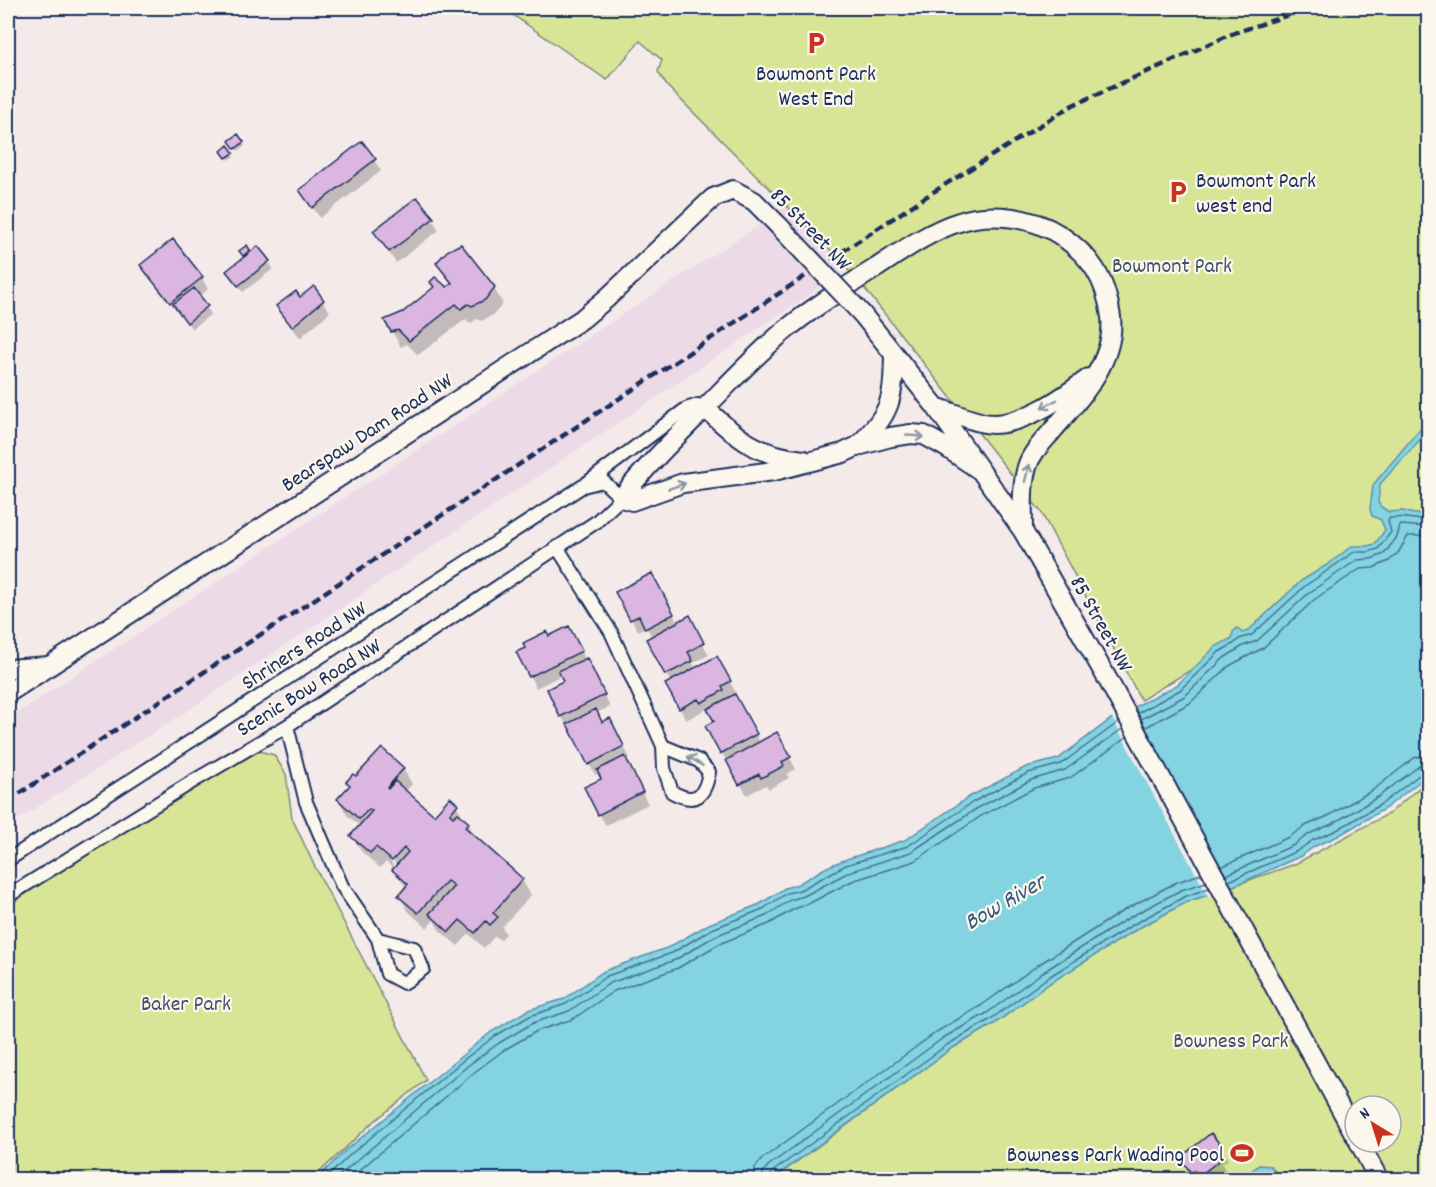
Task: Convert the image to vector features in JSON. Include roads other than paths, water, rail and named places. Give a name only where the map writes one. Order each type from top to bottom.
[{"type":"street","name":"85 Street NW","points":[[733,190],[754,201],[862,314],[936,407],[1023,531],[1108,680],[1343,1113]]},
{"type":"street","name":"Bearspaw Dam Road NW","points":[[8,693],[582,319],[607,298],[699,209],[713,198],[733,190]]},
{"type":"street","points":[[621,498],[642,471],[735,376],[783,332],[819,305],[932,234],[960,221],[981,217],[1020,220],[1038,225],[1071,243],[1098,272],[1105,287],[1111,319],[1110,341],[1085,394],[1036,449],[1027,466],[1022,493],[1023,531]]},
{"type":"street","points":[[858,446],[874,429],[888,408],[892,396],[894,355]]},
{"type":"street","points":[[936,407],[986,424],[1012,422],[1052,404],[1097,371]]},
{"type":"street","name":"Shriners Road NW","points":[[8,860],[583,486],[686,409],[698,405],[705,408]]},
{"type":"street","points":[[705,408],[734,435],[757,448],[783,458],[811,461]]},
{"type":"street","points":[[583,486],[603,481],[621,498],[632,501],[683,483],[774,471],[843,453],[858,446],[891,437],[911,434],[924,435],[981,471]]},
{"type":"street","name":"Scenic Bow Road NW","points":[[8,896],[286,726],[596,522],[621,498]]},
{"type":"street","points":[[557,548],[611,632],[663,746],[664,768],[672,792],[684,799],[697,797],[706,787],[708,772],[699,761],[663,746]]},
{"type":"street","points":[[8,669],[50,666]]},
{"type":"street","points":[[286,726],[306,802],[342,886],[378,939]]},
{"type":"street","points":[[1365,1154],[1379,1179]]},
{"type":"water","name":"Bow River","points":[[1428,419],[1427,432],[1380,484],[1378,502],[1389,512],[1428,514],[1428,775],[1386,808],[1338,836],[1315,846],[1301,856],[1229,888],[1187,902],[1137,929],[1050,983],[994,1024],[951,1049],[772,1179],[315,1180],[346,1150],[491,1032],[528,1010],[564,999],[604,971],[669,947],[709,924],[760,904],[785,888],[798,884],[827,867],[905,840],[969,797],[1026,767],[1058,759],[1111,719],[1177,685],[1215,647],[1232,638],[1237,628],[1242,633],[1248,631],[1301,581],[1352,546],[1375,544],[1385,530],[1381,520],[1372,516],[1370,509],[1373,485]]},
{"type":"water","points":[[1259,1165],[1271,1166],[1281,1179],[1241,1179]]},
{"type":"railway","points":[[8,801],[930,194],[1073,105],[1234,33],[1310,8]]},
{"type":"place","name":"Bowmont Park West End","points":[[816,43]]},
{"type":"place","name":"Bowmont Park west end","points":[[1178,192]]},
{"type":"place","name":"Bowness Park Wading Pool","points":[[1242,1153]]},
{"type":"park label","name":"Bowmont Park","points":[[1172,264]]},
{"type":"park label","name":"Baker Park","points":[[186,1002]]},
{"type":"park label","name":"Bowness Park","points":[[1231,1039]]}]
